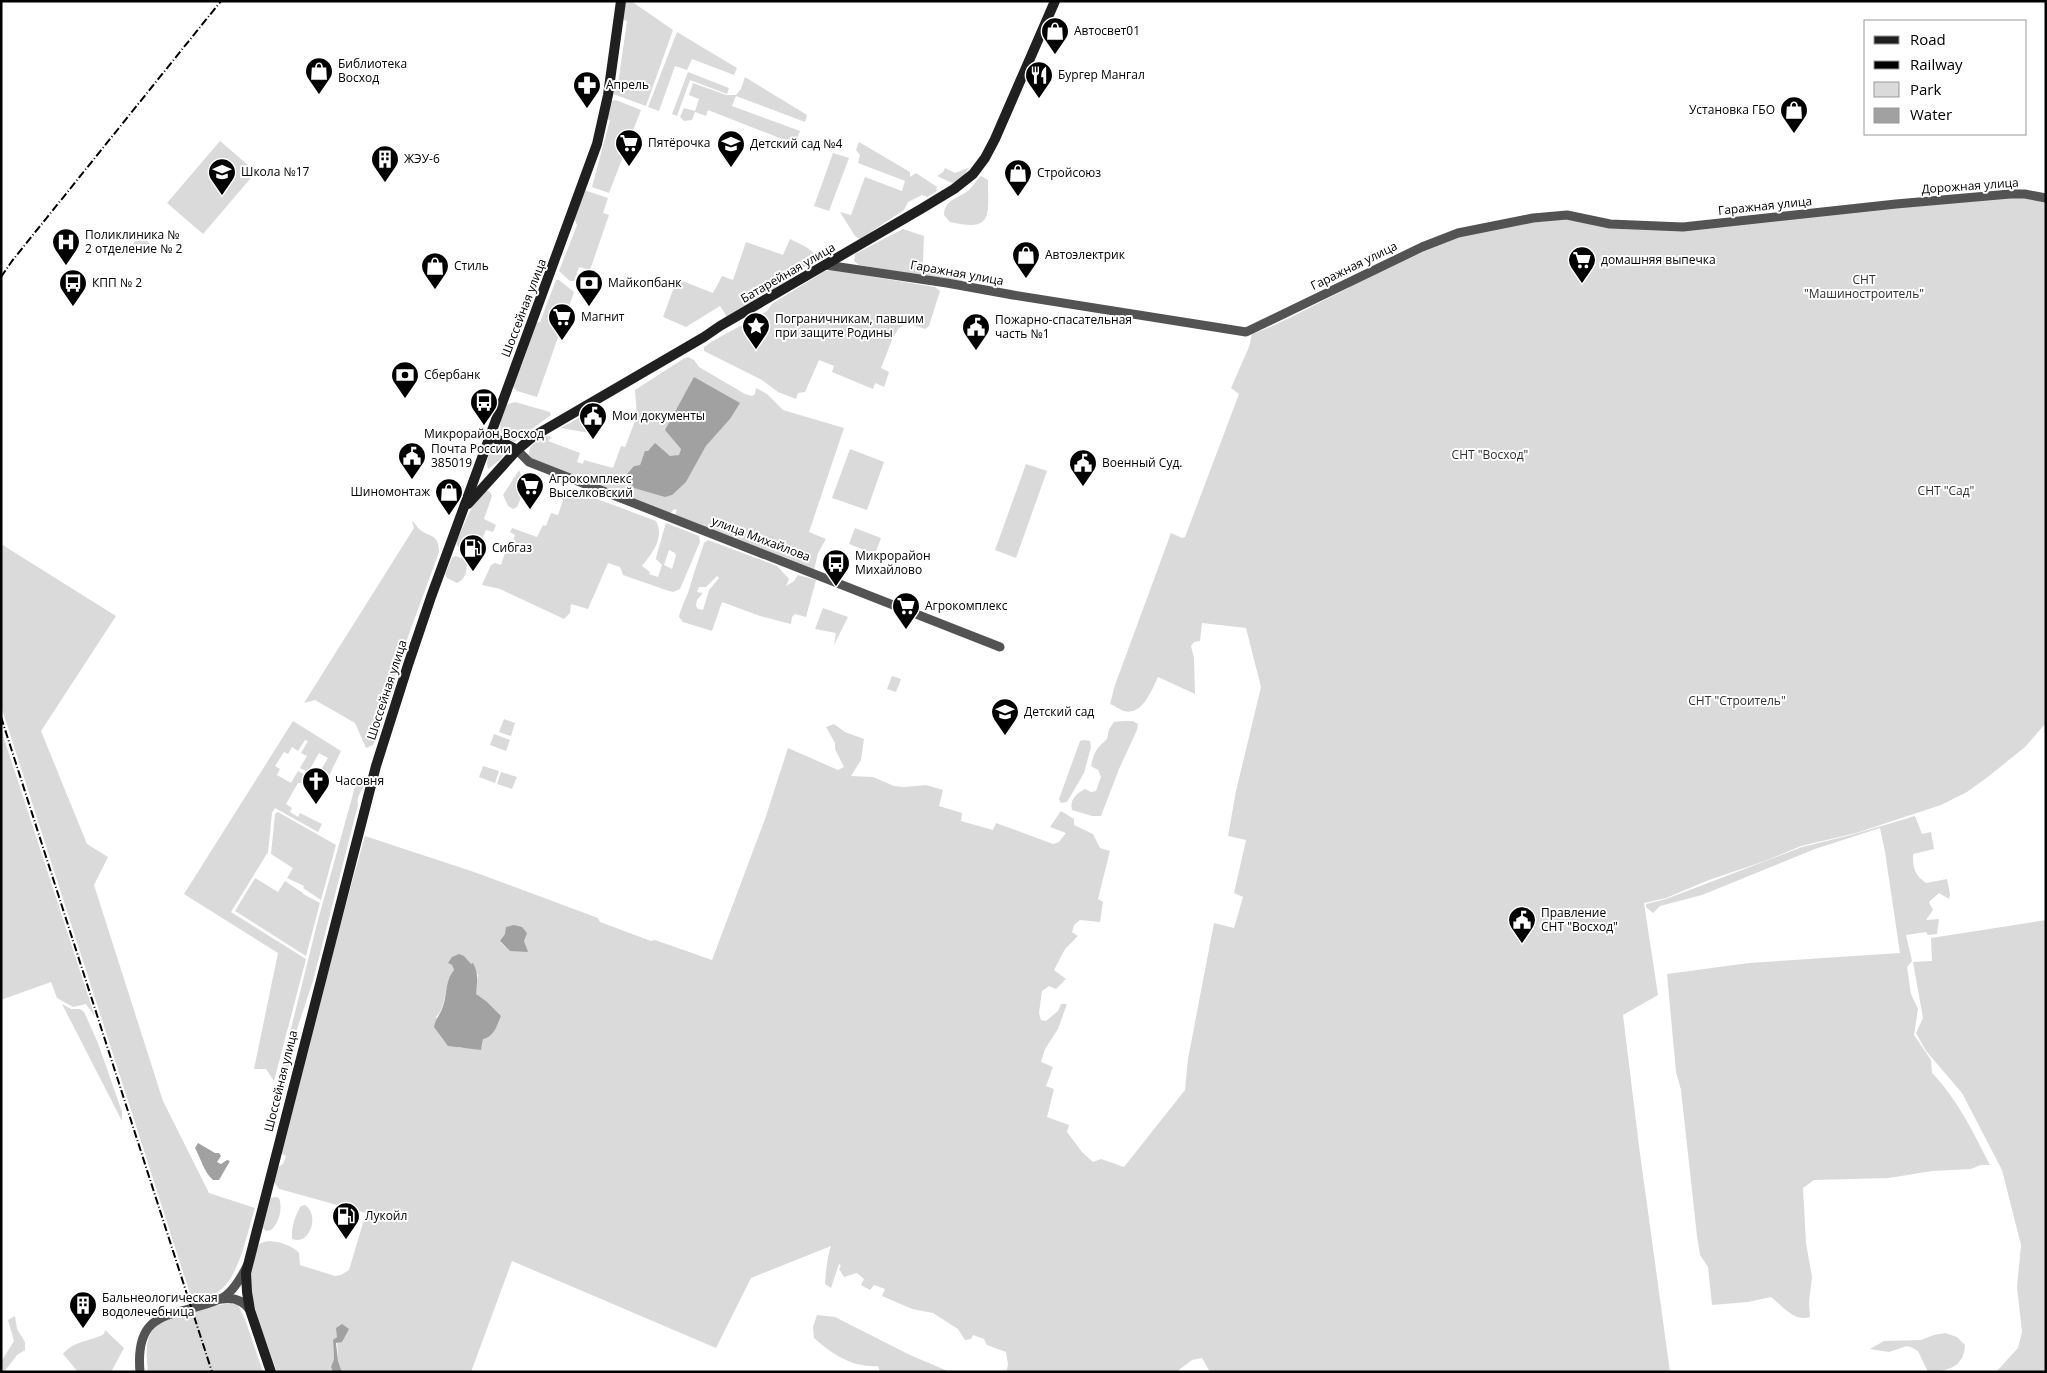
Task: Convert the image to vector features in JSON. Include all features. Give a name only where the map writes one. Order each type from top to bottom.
[{"type":"main road","name":"Шоссейная улица","points":[[248,1263],[376,766],[408,665],[489,435],[597,144],[608,95],[621,1]]},
{"type":"main road","name":"Батарейная улица","points":[[464,508],[516,450],[534,436],[954,190],[973,174],[985,158],[994,140],[1055,1]]},
{"type":"main road","points":[[489,435],[516,450]]},
{"type":"main road","points":[[248,1263],[246,1287],[250,1310],[271,1372]]},
{"type":"street","name":"Дорожная улица","points":[[1896,204],[2010,194],[2025,194],[2046,198]]},
{"type":"street","name":"Гаражная улица","points":[[826,265],[1246,332],[1422,247],[1458,233],[1533,218],[1566,215],[1610,224],[1683,227],[1896,204]]},
{"type":"street","name":"улица Михайлова","points":[[516,450],[529,462],[1000,647]]},
{"type":"street","name":"Шоссейная улица","points":[[222,1299],[237,1284],[248,1263]]},
{"type":"street","points":[[140,1372],[142,1344],[146,1330],[151,1324],[167,1315],[222,1299],[236,1299],[246,1304],[250,1310]]},
{"type":"green space","points":[[626,1],[631,1],[673,30],[646,106],[613,94],[613,84],[618,84],[627,21],[622,19]]},
{"type":"green space","points":[[677,32],[737,68],[734,75],[692,59],[687,70],[675,66],[659,111],[648,107]]},
{"type":"green space","points":[[688,72],[729,88],[727,94],[690,80],[677,116],[672,114]]},
{"type":"green space","points":[[745,77],[807,115],[805,122],[736,96],[732,106],[800,131],[795,144],[708,110],[706,116],[695,112],[692,120],[684,121],[680,117],[684,108],[695,111],[699,99],[689,95],[693,83],[726,95],[736,95],[741,89]]},
{"type":"green space","points":[[616,100],[641,110],[609,193],[592,187],[610,120],[606,119],[611,101]]},
{"type":"green space","points":[[220,141],[256,172],[203,234],[167,203]]},
{"type":"green space","points":[[859,142],[910,172],[910,177],[916,173],[937,187],[936,192],[927,197],[922,195],[908,202],[904,210],[860,239],[855,236],[840,212],[851,215],[865,177],[902,191],[905,181],[858,163],[860,155],[856,150]]},
{"type":"green space","points":[[833,153],[849,158],[829,211],[814,206]]},
{"type":"green space","points":[[945,168],[955,173],[968,168],[964,177],[952,183],[937,176]]},
{"type":"green space","points":[[981,176],[988,180],[988,212],[986,218],[981,223],[974,225],[950,222],[944,215],[946,206],[952,200],[968,191]]},
{"type":"green space","points":[[584,190],[608,198],[603,213],[609,215],[590,270],[579,267],[574,281],[570,281],[559,271],[577,225],[573,216]]},
{"type":"green space","points":[[1963,198],[2046,198],[2046,723],[2025,747],[1989,776],[1967,792],[1941,805],[1856,833],[1801,846],[1666,898],[1644,903],[1658,995],[1623,1015],[1670,1372],[1210,1372],[1202,1358],[1192,1360],[1176,1372],[1006,1372],[1008,1365],[1006,1352],[987,1345],[984,1339],[973,1335],[971,1339],[965,1340],[958,1329],[933,1313],[912,1309],[882,1296],[885,1289],[874,1285],[870,1290],[861,1285],[864,1279],[857,1273],[844,1277],[839,1269],[841,1266],[839,1264],[831,1288],[825,1284],[831,1246],[751,1278],[716,1348],[512,1261],[471,1372],[342,1372],[338,1361],[337,1337],[333,1341],[334,1359],[331,1367],[333,1372],[277,1372],[256,1313],[251,1289],[250,1279],[256,1249],[259,1244],[264,1242],[270,1241],[284,1244],[299,1253],[300,1265],[335,1276],[341,1275],[349,1270],[366,1213],[279,1189],[273,1181],[278,1167],[283,1164],[286,1156],[282,1154],[282,1149],[365,836],[474,872],[598,918],[600,922],[651,941],[655,940],[712,960],[765,819],[788,748],[838,770],[844,767],[835,749],[835,743],[826,727],[834,724],[845,732],[864,739],[861,760],[851,776],[873,777],[894,786],[926,785],[943,790],[939,806],[962,813],[961,821],[993,830],[996,823],[1053,844],[1059,842],[1066,833],[1050,827],[1061,811],[1074,819],[1074,825],[1093,834],[1100,848],[1110,851],[1098,899],[1103,902],[1100,922],[1080,920],[1074,925],[1072,932],[1078,936],[1065,949],[1054,970],[1066,979],[1056,989],[1049,986],[1042,991],[1039,1013],[1041,1020],[1046,1021],[1058,1011],[1061,1004],[1067,1004],[1058,1029],[1045,1049],[1041,1062],[1053,1067],[1046,1086],[1054,1089],[1047,1117],[1069,1125],[1067,1132],[1082,1152],[1093,1162],[1101,1159],[1124,1167],[1185,1090],[1188,1059],[1214,923],[1234,928],[1243,897],[1234,893],[1246,840],[1228,836],[1236,791],[1261,687],[1246,628],[1202,623],[1200,641],[1194,642],[1191,646],[1194,658],[1195,694],[1158,677],[1146,701],[1136,710],[1124,711],[1110,704],[1115,685],[1171,533],[1182,538],[1185,537],[1239,394],[1231,388],[1249,347],[1252,334],[1277,324],[1349,288],[1349,283],[1458,233],[1549,216],[1610,224],[1683,227]],"holes":[[[505,934],[525,936],[519,946],[510,951],[500,942]],[[448,963],[471,965],[478,975],[475,994],[486,1001],[480,1050],[472,1047],[459,1048],[436,1017],[443,1006],[448,981],[454,970],[452,965]]]},
{"type":"green space","points":[[903,229],[924,236],[923,263],[925,265],[964,273],[962,282],[859,265],[854,261],[855,254]]},
{"type":"green space","points":[[140,235],[156,249],[155,253],[132,245]]},
{"type":"green space","points":[[790,239],[812,251],[818,262],[808,264],[790,280],[770,292],[753,287],[752,292],[759,296],[758,298],[727,317],[720,306],[686,327],[663,317],[677,279],[713,293],[722,276],[733,280],[746,242],[783,255]]},
{"type":"green space","points":[[831,270],[935,287],[940,291],[929,326],[925,329],[907,323],[898,329],[881,368],[889,372],[884,387],[875,383],[873,389],[832,372],[834,366],[819,360],[805,392],[798,393],[796,399],[778,392],[762,380],[704,351],[704,347],[711,342],[767,311],[772,304],[825,271]]},
{"type":"green space","points":[[556,280],[559,280],[574,292],[537,397],[517,391],[513,387],[516,369],[521,367],[533,323],[540,322]]},
{"type":"green space","points":[[688,357],[694,360],[699,367],[745,394],[752,396],[755,394],[756,388],[767,394],[783,410],[844,428],[809,532],[826,539],[818,553],[814,570],[675,515],[677,510],[674,509],[670,514],[531,458],[529,455],[532,446],[546,436],[552,437],[548,441],[580,453],[577,462],[583,464],[584,460],[613,468],[621,446],[625,447],[637,416],[635,390]],"holes":[[[730,419],[706,446],[686,482],[634,466],[640,465],[645,452],[648,451],[679,456],[681,449]]]},
{"type":"green space","points":[[515,402],[550,412],[551,415],[514,442],[503,436],[500,431],[501,416],[506,405]]},
{"type":"green space","points":[[587,413],[597,431],[595,434],[561,428]]},
{"type":"green space","points":[[497,444],[507,450],[500,460],[488,469],[489,455]]},
{"type":"green space","points":[[850,449],[884,462],[867,510],[832,498]]},
{"type":"green space","points":[[1026,464],[1047,471],[1016,558],[995,550]]},
{"type":"green space","points":[[519,470],[526,486],[517,507],[513,509],[508,506],[503,495]]},
{"type":"green space","points":[[563,488],[568,488],[656,521],[659,533],[658,539],[653,551],[642,566],[650,572],[649,574],[658,577],[662,565],[656,559],[666,523],[699,536],[700,542],[680,589],[673,592],[623,575],[620,567],[608,563],[588,609],[571,604],[570,613],[564,619],[500,589],[482,585],[491,565],[495,563],[501,565],[506,550],[509,551],[515,535],[510,532],[512,528],[537,537],[543,525],[546,526],[551,513],[558,515],[563,500],[560,498]],"holes":[[[669,550],[675,553],[676,556],[672,569],[664,565]]]},
{"type":"green space","points":[[485,490],[490,492],[492,496],[484,519],[496,525],[493,532],[486,530],[476,552],[469,553],[461,550],[456,542],[473,505]]},
{"type":"green space","points":[[412,521],[422,531],[435,538],[439,546],[439,552],[401,656],[377,737],[373,745],[366,748],[355,723],[315,700],[304,703],[414,528]]},
{"type":"green space","points":[[855,528],[881,538],[875,554],[849,544]]},
{"type":"green space","points":[[708,540],[777,566],[789,579],[786,586],[794,581],[798,575],[816,580],[806,617],[795,614],[792,617],[791,624],[760,616],[722,602],[712,631],[683,622],[679,617],[680,613],[704,543]],"holes":[[[717,576],[719,578],[709,590],[703,610],[698,609],[696,606],[697,600],[703,593],[697,592],[699,587],[706,587]]]},
{"type":"green space","points":[[1,544],[116,616],[41,731],[87,844],[108,857],[94,885],[163,1101],[209,1193],[255,1208],[242,1253],[232,1276],[226,1285],[215,1294],[193,1303],[1,706]]},
{"type":"green space","points":[[455,556],[465,559],[467,563],[465,575],[457,583],[447,578],[445,574],[452,558]]},
{"type":"green space","points":[[823,608],[848,617],[834,645],[836,633],[815,629]]},
{"type":"green space","points":[[892,676],[901,679],[896,692],[887,689]]},
{"type":"green space","points":[[504,719],[515,723],[511,736],[499,732]]},
{"type":"green space","points":[[293,721],[341,751],[325,781],[314,776],[316,772],[319,773],[328,758],[319,753],[310,769],[314,771],[312,774],[300,768],[307,756],[301,753],[308,741],[305,740],[298,751],[292,747],[288,754],[284,752],[275,766],[280,769],[277,775],[291,783],[298,771],[324,785],[298,783],[286,804],[292,808],[290,812],[298,817],[300,813],[322,824],[318,832],[275,808],[272,813],[268,852],[231,912],[306,959],[274,1081],[266,1069],[254,1069],[278,953],[184,894]]},
{"type":"green space","points":[[1133,721],[1138,724],[1137,730],[1119,769],[1101,816],[1092,816],[1072,810],[1071,806],[1074,797],[1079,793],[1085,789],[1091,792],[1096,791],[1101,777],[1098,770],[1091,766],[1094,754],[1107,739],[1109,729],[1114,722]]},
{"type":"green space","points":[[1,729],[95,1017],[86,1004],[73,1007],[57,998],[51,982],[1,1000]]},
{"type":"green space","points":[[494,734],[510,740],[506,751],[490,745]]},
{"type":"green space","points":[[1080,741],[1090,741],[1091,747],[1084,773],[1067,802],[1061,803],[1059,799]]},
{"type":"green space","points":[[483,766],[499,771],[495,783],[479,777]]},
{"type":"green space","points":[[501,772],[517,777],[512,789],[497,784]]},
{"type":"green space","points":[[358,776],[367,779],[358,798],[358,805],[313,981],[297,1029],[284,1093],[280,1096],[275,1092],[318,920]]},
{"type":"green space","points":[[278,812],[336,845],[321,900],[303,888],[304,886],[287,878],[293,868],[271,854],[275,814]]},
{"type":"green space","points":[[1915,816],[1922,834],[1931,832],[1934,849],[1913,854],[1915,870],[1926,883],[1947,879],[1950,894],[1949,899],[1939,893],[1929,902],[1933,910],[1926,920],[1939,919],[1937,934],[1928,935],[1926,932],[1906,935],[1912,961],[1907,967],[1911,994],[1918,1009],[1914,1035],[1931,1060],[1932,1073],[1957,1105],[1990,1165],[1981,1165],[1971,1169],[1932,1171],[1889,1178],[1814,1180],[1803,1188],[1806,1243],[1812,1277],[1809,1302],[1810,1317],[1804,1318],[1794,1315],[1771,1297],[1748,1302],[1712,1305],[1708,1267],[1700,1255],[1697,1236],[1681,1090],[1676,1072],[1667,974],[1749,963],[1900,953],[1880,828],[1815,849],[1702,895],[1660,906],[1653,913],[1646,907],[1646,904],[1666,899],[1802,847]]},
{"type":"green space","points":[[255,878],[278,892],[285,881],[320,903],[306,956],[235,911]]},
{"type":"green space","points":[[2046,920],[2046,1372],[1996,1372],[2018,1348],[2022,1332],[2017,1287],[2021,1245],[2002,1170],[1962,1093],[1926,1051],[1916,1033],[1923,1018],[1913,962],[1932,961],[1931,938]]},
{"type":"green space","points":[[62,1004],[71,1009],[80,1009],[84,1012],[98,1043],[122,1112],[122,1121]]},
{"type":"green space","points":[[270,1198],[279,1198],[281,1206],[280,1215],[274,1227],[266,1231],[263,1228]]},
{"type":"green space","points":[[305,1205],[312,1216],[311,1228],[304,1238],[292,1239],[295,1217],[301,1206]]},
{"type":"green space","points":[[230,1303],[238,1305],[245,1319],[263,1372],[148,1372],[147,1345],[149,1337],[162,1322],[184,1312]]},
{"type":"green space","points":[[817,1315],[835,1317],[910,1355],[950,1372],[880,1372],[878,1366],[860,1365],[843,1359],[814,1338],[813,1327]]},
{"type":"green space","points":[[15,1316],[17,1329],[25,1342],[25,1350],[17,1355],[4,1372],[1,1372],[1,1362],[14,1341],[8,1320]]},
{"type":"green space","points":[[105,1330],[124,1348],[111,1372],[78,1372],[63,1354],[72,1346],[104,1334]]},
{"type":"green space","points":[[1945,1333],[1957,1337],[1965,1345],[1964,1353],[1958,1363],[1942,1371],[1928,1372],[1918,1351],[1907,1346],[1889,1352],[1870,1349],[1884,1341],[1921,1340]]},
{"type":"water","points":[[694,377],[740,403],[730,419],[706,446],[686,482],[672,495],[665,497],[634,488],[622,480],[634,466],[640,465],[645,451],[648,451],[655,443],[670,456],[679,455],[681,449],[665,430]]},
{"type":"water","points":[[514,925],[522,927],[527,933],[524,941],[528,952],[510,951],[500,941],[505,934],[506,927]]},
{"type":"water","points":[[459,954],[464,956],[471,964],[473,963],[475,967],[477,978],[476,994],[501,1016],[490,1036],[483,1039],[481,1050],[448,1046],[434,1027],[444,1004],[447,984],[454,970],[452,965],[448,963],[452,957]]},
{"type":"water","points":[[198,1143],[215,1153],[219,1153],[221,1156],[217,1162],[221,1164],[227,1160],[230,1161],[219,1180],[213,1180],[205,1169],[195,1148]]},
{"type":"water","points":[[342,1324],[349,1329],[342,1342],[336,1343],[338,1361],[342,1372],[333,1372],[331,1367],[334,1359],[333,1340],[337,1337],[336,1328]]},
{"type":"railway","points":[[1,277],[221,1]]},
{"type":"railway","points":[[1,717],[212,1372]]},
{"type":"place","name":"Автосвет01","points":[[1055,55]]},
{"type":"place","name":"Библиотека Восход","points":[[319,95]]},
{"type":"place","name":"Бургер Мангал","points":[[1039,99]]},
{"type":"place","name":"Апрель","points":[[587,109]]},
{"type":"place","name":"Установка ГБО","points":[[1794,134]]},
{"type":"place","name":"Пятёрочка","points":[[629,167]]},
{"type":"place","name":"Детский сад №4","points":[[731,168]]},
{"type":"place","name":"ЖЭУ-6","points":[[385,183]]},
{"type":"place","name":"Школа №17","points":[[222,196]]},
{"type":"place","name":"Стройсоюз","points":[[1018,197]]},
{"type":"place","name":"Поликлиника № 2 отделение № 2","points":[[66,266]]},
{"type":"place","name":"Автоэлектрик","points":[[1026,279]]},
{"type":"place","name":"домашняя выпечка","points":[[1582,284]]},
{"type":"place","name":"Стиль","points":[[435,290]]},
{"type":"place","name":"КПП № 2","points":[[73,307]]},
{"type":"place","name":"Майкопбанк","points":[[589,307]]},
{"type":"place","name":"Магнит","points":[[562,341]]},
{"type":"place","name":"Пограничникам, павшим при защите Родины","points":[[756,350]]},
{"type":"place","name":"Пожарно-спасательная часть №1","points":[[976,351]]},
{"type":"place","name":"Сбербанк","points":[[405,399]]},
{"type":"place","name":"Микрорайон Восход","points":[[484,426]]},
{"type":"place","name":"Мои документы","points":[[593,440]]},
{"type":"place","name":"Почта России 385019","points":[[412,480]]},
{"type":"place","name":"Военный Суд.","points":[[1083,487]]},
{"type":"place","name":"Агрокомплекс Выселковский","points":[[530,510]]},
{"type":"place","name":"Шиномонтаж","points":[[449,516]]},
{"type":"place","name":"Сибгаз","points":[[473,572]]},
{"type":"place","name":"Микрорайон Михайлово","points":[[836,587]]},
{"type":"place","name":"Агрокомплекс","points":[[906,630]]},
{"type":"place","name":"Детский сад","points":[[1005,736]]},
{"type":"place","name":"Часовня","points":[[316,805]]},
{"type":"place","name":"Правление СНТ \"Восход\"","points":[[1522,944]]},
{"type":"place","name":"Лукойл","points":[[346,1240]]},
{"type":"place","name":"Бальнеологическая водолечебница","points":[[83,1329]]},
{"type":"park label","name":"СНТ \"Машиностроитель\"","points":[[1864,287]]},
{"type":"park label","name":"СНТ \"Восход\"","points":[[1490,455]]},
{"type":"park label","name":"СНТ \"Сад\"","points":[[1946,491]]},
{"type":"park label","name":"СНТ \"Строитель\"","points":[[1737,701]]}]
